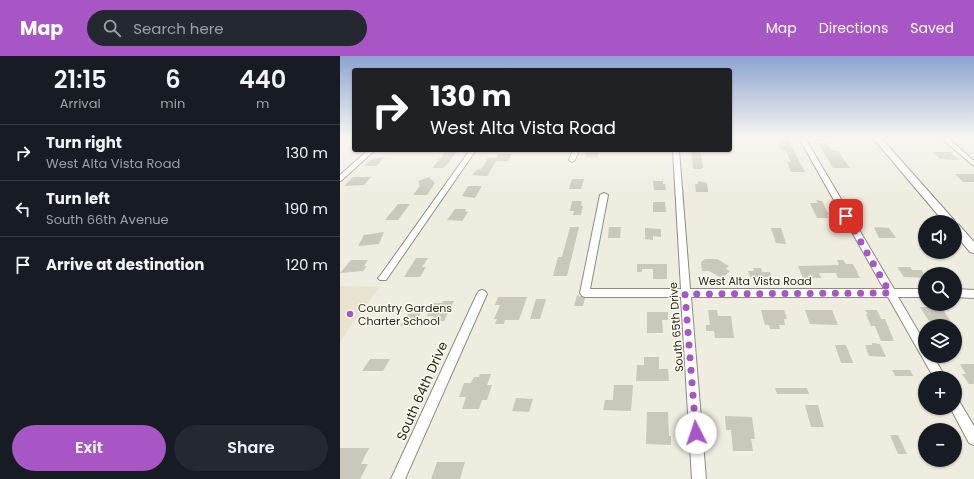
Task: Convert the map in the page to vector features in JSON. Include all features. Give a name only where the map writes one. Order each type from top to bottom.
[{"type":"main road","points":[[894,158],[944,215]]},
{"type":"main road","points":[[962,236],[974,249]]},
{"type":"street","points":[[340,179],[363,158]]},
{"type":"street","points":[[383,278],[468,158]]},
{"type":"street","name":"South 65th Drive","points":[[676,158],[699,479]]},
{"type":"street","points":[[813,158],[918,341]]},
{"type":"street","name":"West Alta Vista Road","points":[[604,195],[585,293],[918,293]]},
{"type":"street","points":[[962,293],[974,294]]},
{"type":"street","name":"South 64th Drive","points":[[398,479],[482,294]]},
{"type":"street","points":[[961,415],[974,438]]},
{"type":"shaded area","name":"Country Gardens Charter School","points":[[340,286],[379,287],[340,342]]},
{"type":"building","points":[[374,158],[384,158],[376,166],[364,166]]},
{"type":"building","points":[[441,158],[452,158],[444,168],[432,168]]},
{"type":"building","points":[[488,158],[510,158],[508,161],[496,161],[487,176],[472,175],[476,170],[482,168]]},
{"type":"building","points":[[692,158],[701,158],[702,169],[693,169]]},
{"type":"building","points":[[789,158],[797,158],[805,172],[791,172],[787,162],[791,162]]},
{"type":"building","points":[[827,158],[843,158],[850,168],[833,168]]},
{"type":"building","points":[[939,158],[956,158],[959,160]]},
{"type":"building","points":[[955,174],[974,174],[974,182],[963,182]]},
{"type":"building","points":[[353,177],[371,177],[364,185],[344,186]]},
{"type":"building","points":[[429,177],[435,183],[427,195],[413,195],[420,186],[418,181]]},
{"type":"building","points":[[572,179],[584,179],[581,189],[569,189]]},
{"type":"building","points":[[653,181],[663,181],[666,190],[654,190]]},
{"type":"building","points":[[698,181],[707,183],[708,192],[696,192],[695,184],[698,184]]},
{"type":"building","points":[[468,186],[482,186],[475,198],[462,196]]},
{"type":"building","points":[[816,200],[822,201],[829,218],[817,218],[810,203],[818,203]]},
{"type":"building","points":[[572,201],[582,201],[581,206],[583,206],[581,215],[573,215],[574,211],[570,211]]},
{"type":"building","points":[[653,202],[665,202],[666,212],[653,212]]},
{"type":"building","points":[[398,204],[410,204],[398,220],[385,220]]},
{"type":"building","points":[[455,209],[466,209],[465,211],[468,212],[462,221],[447,220]]},
{"type":"building","points":[[570,227],[579,227],[567,276],[553,276],[558,257],[562,257]]},
{"type":"building","points":[[609,227],[621,227],[620,238],[608,238]]},
{"type":"building","points":[[874,227],[889,228],[896,238],[879,238]]},
{"type":"building","points":[[645,228],[661,229],[661,237],[653,236],[653,240],[645,239]]},
{"type":"building","points":[[771,228],[781,228],[786,244],[776,243]]},
{"type":"building","points":[[384,232],[379,244],[358,246],[364,235]]},
{"type":"building","points":[[416,258],[428,258],[422,267],[426,267],[420,277],[404,277]]},
{"type":"building","points":[[705,259],[717,259],[729,266],[726,269],[730,271],[722,278],[709,271],[702,271],[701,262]]},
{"type":"building","points":[[351,260],[368,260],[364,266],[367,266],[363,271],[340,273]]},
{"type":"building","points":[[837,260],[843,260],[846,264],[853,264],[860,278],[838,278],[836,273],[819,273],[821,278],[803,278],[798,266],[839,265]]},
{"type":"building","points":[[637,264],[667,264],[667,279],[653,279],[653,269],[642,269],[642,272],[637,272]]},
{"type":"building","points":[[897,267],[910,267],[912,270],[918,270],[918,278],[904,277]]},
{"type":"building","points":[[753,268],[761,268],[762,272],[770,272],[772,277],[750,277],[748,271],[754,271]]},
{"type":"building","points":[[577,295],[585,298],[583,306],[574,306]]},
{"type":"building","points":[[498,297],[527,297],[519,320],[505,320],[504,324],[495,324],[497,319],[494,319],[500,305],[495,305]]},
{"type":"building","points":[[536,299],[546,299],[540,319],[530,319]]},
{"type":"building","points":[[443,301],[454,301],[444,321],[431,320],[434,316],[427,316],[434,303],[442,303]]},
{"type":"building","points":[[708,310],[717,310],[718,316],[731,316],[734,338],[715,338],[714,331],[706,331],[706,325],[710,325]]},
{"type":"building","points":[[761,310],[784,310],[787,319],[784,319],[785,325],[779,325],[780,329],[770,329],[769,325],[765,325]]},
{"type":"building","points":[[805,310],[832,310],[838,325],[810,324]]},
{"type":"building","points":[[865,310],[877,310],[881,319],[885,319],[894,341],[881,341],[875,326],[871,326],[866,314],[868,314]]},
{"type":"building","points":[[923,311],[944,311],[949,319],[928,319]]},
{"type":"building","points":[[647,312],[668,312],[668,320],[662,320],[663,333],[647,333]]},
{"type":"building","points":[[421,313],[414,326],[400,326],[408,314]]},
{"type":"building","points":[[872,343],[880,344],[886,357],[869,356],[865,345],[872,345]]},
{"type":"building","points":[[835,345],[846,345],[853,363],[841,363]]},
{"type":"building","points":[[644,357],[659,357],[659,369],[668,369],[669,381],[636,381],[637,365],[644,365]]},
{"type":"building","points":[[370,359],[390,359],[383,371],[362,371]]},
{"type":"building","points":[[960,364],[974,364],[974,384],[969,384],[962,374],[966,374]]},
{"type":"building","points":[[892,370],[910,370],[913,376],[895,376]]},
{"type":"building","points":[[480,374],[491,374],[487,385],[492,385],[487,400],[482,400],[479,409],[462,409],[466,397],[459,397],[464,383],[471,383],[474,377],[479,377]]},
{"type":"building","points":[[614,385],[633,385],[631,411],[603,410],[605,400],[613,400]]},
{"type":"building","points":[[775,388],[807,388],[809,394],[777,394]]},
{"type":"building","points":[[516,398],[533,399],[529,412],[512,411]]},
{"type":"building","points":[[805,405],[818,405],[824,427],[811,427]]},
{"type":"building","points":[[647,412],[668,412],[671,445],[646,444]]},
{"type":"building","points":[[725,416],[752,417],[755,439],[751,439],[753,451],[733,451],[731,430],[726,430]]},
{"type":"building","points":[[890,435],[898,435],[907,454],[898,454]]},
{"type":"building","points":[[340,448],[369,448],[361,464],[368,464],[360,479],[340,479]]},
{"type":"building","points":[[437,462],[465,462],[460,479],[431,479]]},
{"type":"place","name":"Country Gardens Charter School","points":[[350,314]]},
{"type":"route","points":[[696,433],[685,294],[890,293],[846,216]]}]
